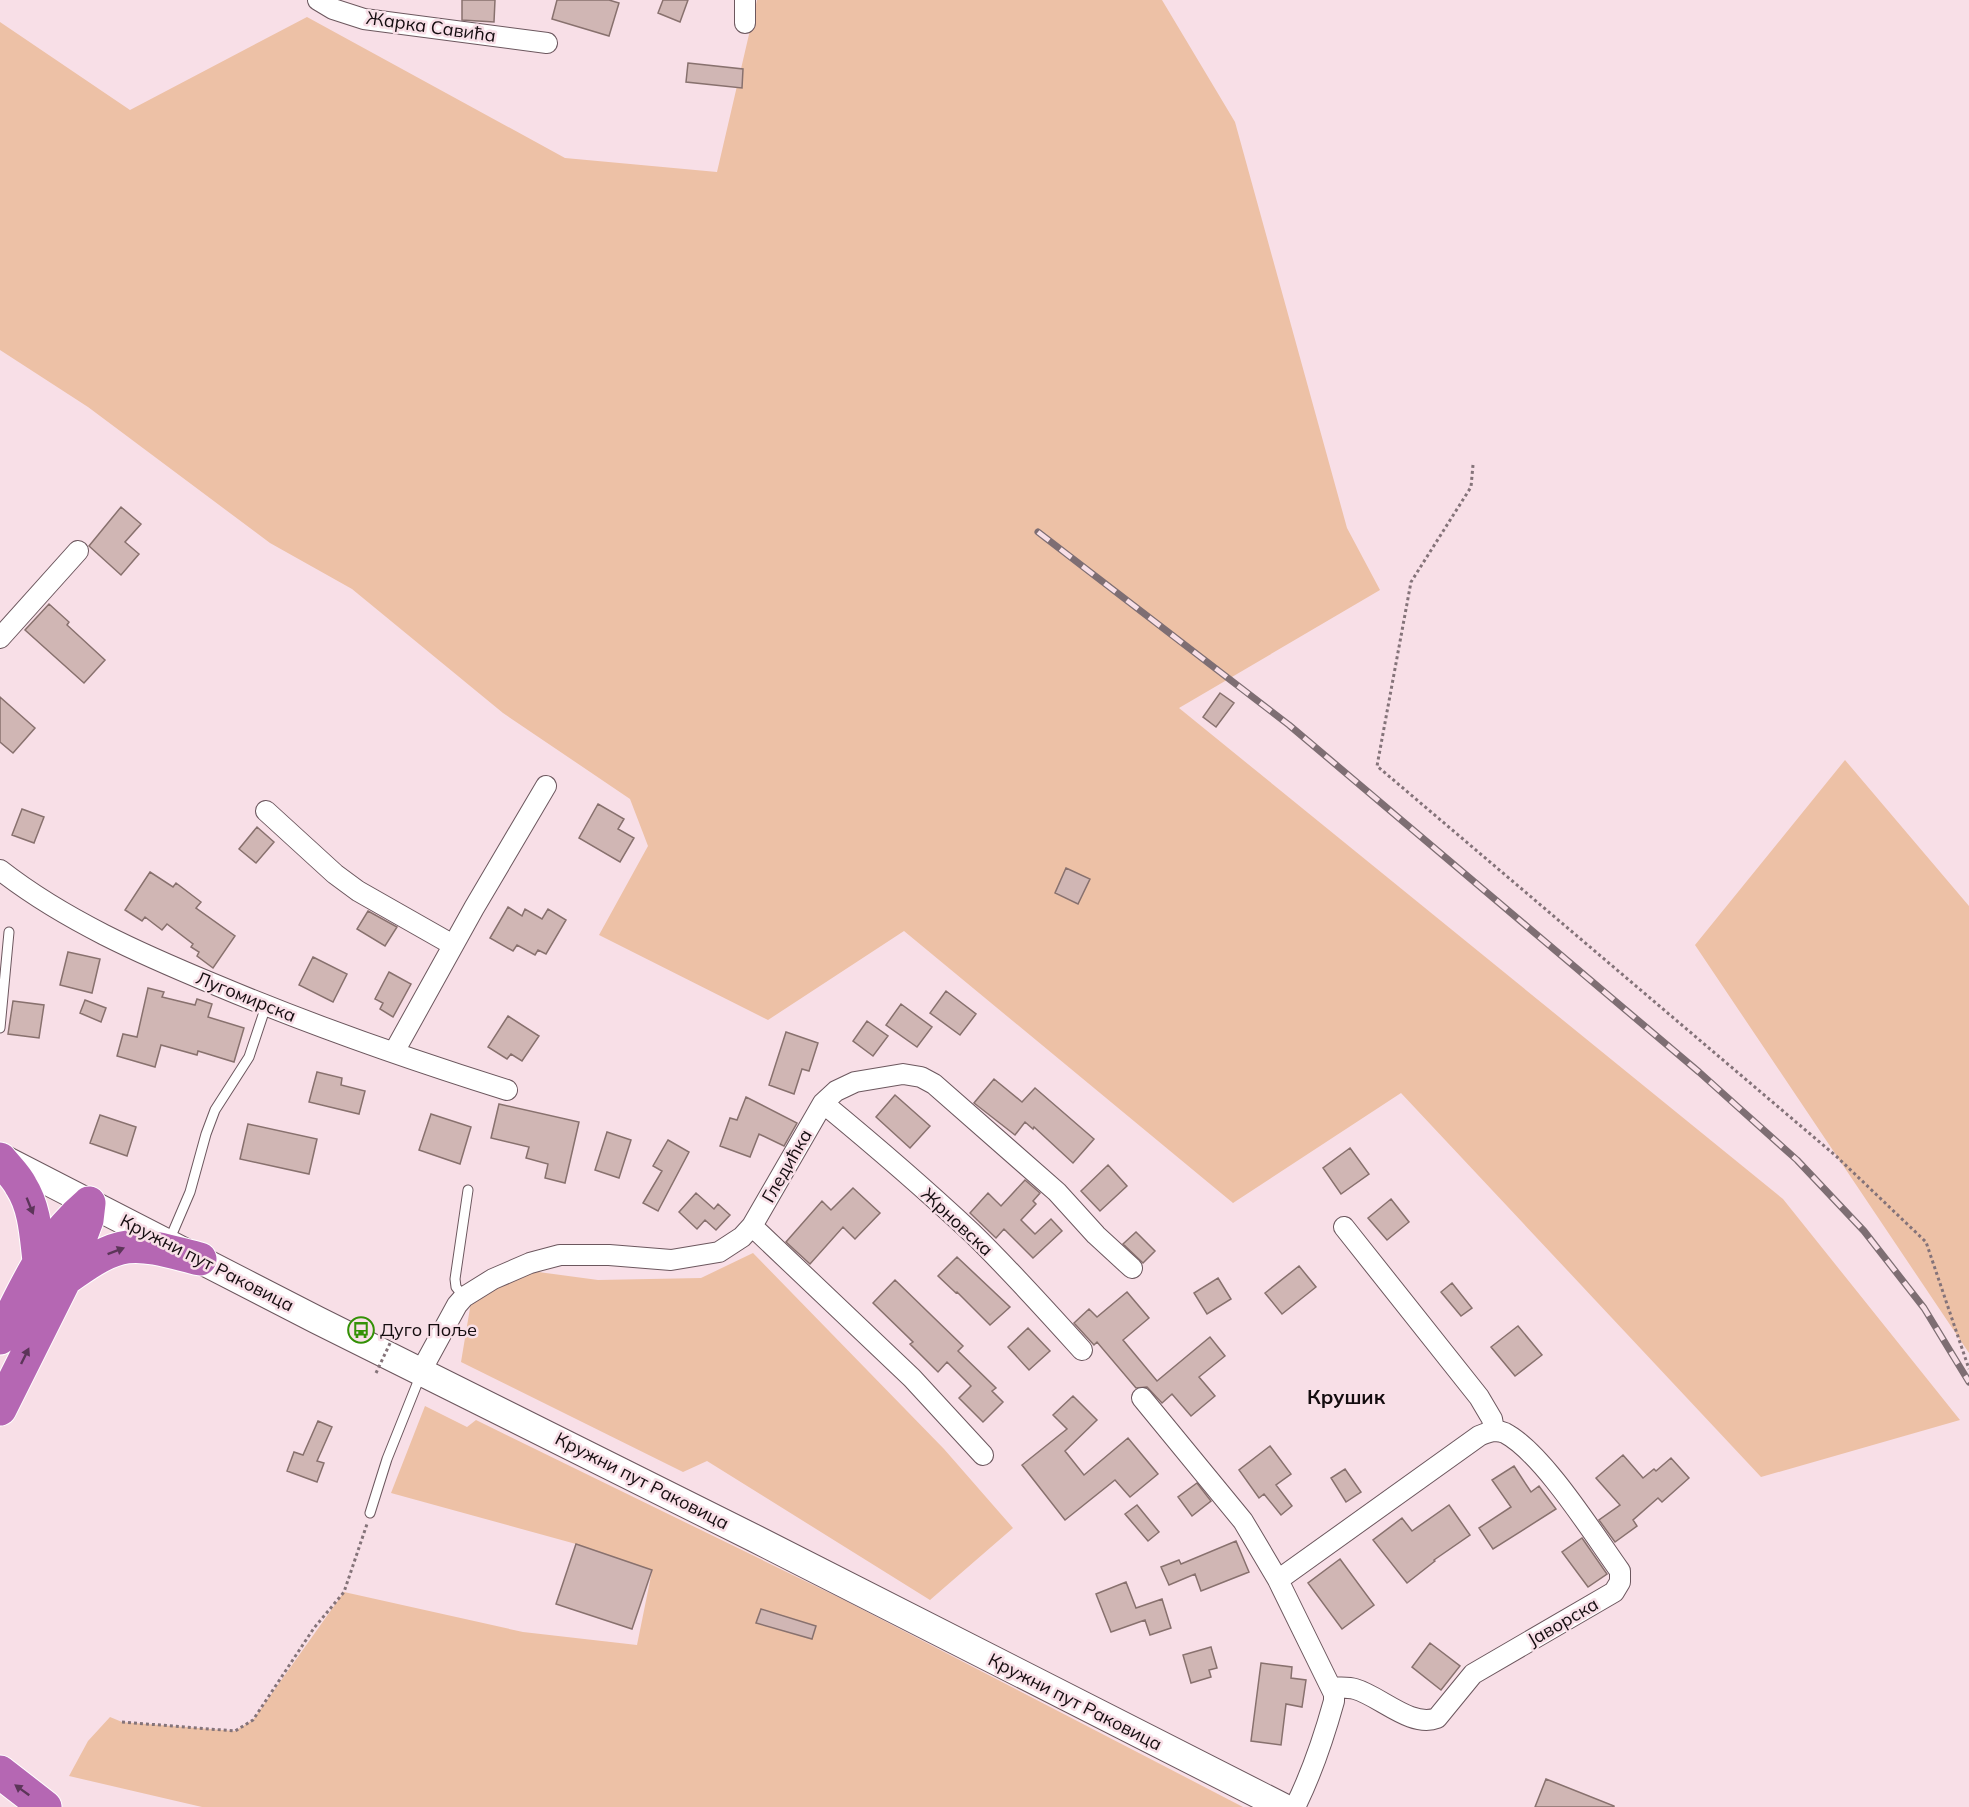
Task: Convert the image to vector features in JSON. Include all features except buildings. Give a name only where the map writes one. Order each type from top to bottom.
[{"type":"highway","points":[[0,1158],[21,1185],[28,1200],[34,1216],[39,1261]]},
{"type":"highway","points":[[0,1338],[39,1261],[62,1229],[89,1203]]},
{"type":"highway","points":[[0,1409],[66,1279],[87,1220],[89,1203]]},
{"type":"highway","points":[[66,1279],[94,1259],[125,1247],[200,1259]]},
{"type":"highway","points":[[0,1772],[45,1807]]},
{"type":"main road","name":"Кружни пут Раковица","points":[[0,1158],[1283,1807]]},
{"type":"street","name":"Жарка Савића","points":[[318,0],[333,9],[364,20],[547,43]]},
{"type":"street","points":[[745,0],[745,23]]},
{"type":"street","points":[[0,638],[78,551]]},
{"type":"street","points":[[393,1052],[546,786]]},
{"type":"street","points":[[266,811],[335,874],[358,891],[453,945]]},
{"type":"street","name":"Лугомирска","points":[[0,870],[27,890],[87,926],[266,1006],[507,1090]]},
{"type":"street","name":"Гледићка","points":[[422,1371],[451,1315],[464,1297],[510,1271],[545,1258],[567,1254],[671,1260],[701,1256],[729,1246],[752,1226],[823,1103],[836,1091],[855,1082],[903,1074],[928,1081],[951,1098],[1057,1192],[1096,1235],[1132,1269]]},
{"type":"street","name":"Жрновска","points":[[823,1103],[971,1232],[1082,1350]]},
{"type":"street","points":[[752,1226],[887,1353],[983,1455]]},
{"type":"street","points":[[1278,1580],[1479,1436],[1494,1431],[1492,1419],[1479,1397],[1344,1227]]},
{"type":"street","points":[[1142,1398],[1243,1521],[1278,1580],[1332,1687],[1334,1701],[1329,1719],[1308,1783],[1295,1807]]},
{"type":"street","name":"Јаворска","points":[[1332,1687],[1355,1689],[1412,1717],[1429,1721],[1437,1718],[1473,1674],[1618,1588],[1620,1571],[1557,1484],[1538,1461],[1516,1441],[1504,1433],[1494,1431]]},
{"type":"lane","points":[[0,1029],[9,932]]},
{"type":"lane","points":[[168,1243],[190,1192],[215,1110],[249,1057],[266,1006]]},
{"type":"lane","points":[[464,1297],[456,1287],[454,1279],[468,1190]]},
{"type":"lane","points":[[370,1513],[387,1458],[422,1371]]},
{"type":"path","points":[[1473,465],[1471,487],[1411,582],[1377,766],[1836,1156],[1926,1242],[1969,1369]]},
{"type":"path","points":[[376,1373],[392,1339]]},
{"type":"path","points":[[122,1722],[235,1731],[253,1720],[314,1628],[344,1592],[370,1513]]},
{"type":"shaded area","points":[[757,0],[1162,0],[1235,122],[1347,528],[1380,590],[1179,708],[1783,1199],[1960,1420],[1761,1477],[1401,1093],[1233,1203],[904,931],[768,1020],[599,935],[648,846],[630,799],[503,713],[352,589],[270,543],[88,407],[0,350],[0,22],[130,110],[307,17],[565,158],[717,172]]},
{"type":"shaded area","points":[[1845,760],[1969,906],[1969,1353],[1695,945]]},
{"type":"shaded area","points":[[753,1253],[944,1449],[1013,1528],[930,1600],[707,1461],[683,1472],[461,1362],[471,1302],[531,1271],[598,1280],[701,1278]]},
{"type":"shaded area","points":[[425,1406],[467,1427],[476,1420],[844,1600],[1243,1807],[202,1807],[69,1776],[88,1741],[110,1717],[122,1722],[235,1731],[253,1720],[344,1592],[523,1632],[637,1645],[652,1571],[576,1544],[391,1493]]},
{"type":"railway","points":[[1038,532],[1289,725],[1699,1072],[1797,1160],[1864,1231],[1924,1308],[1969,1382]]},
{"type":"place","name":"Дуго Поље","points":[[361,1330]]},
{"type":"district","name":"Крушик","points":[[1346,1397]]}]
